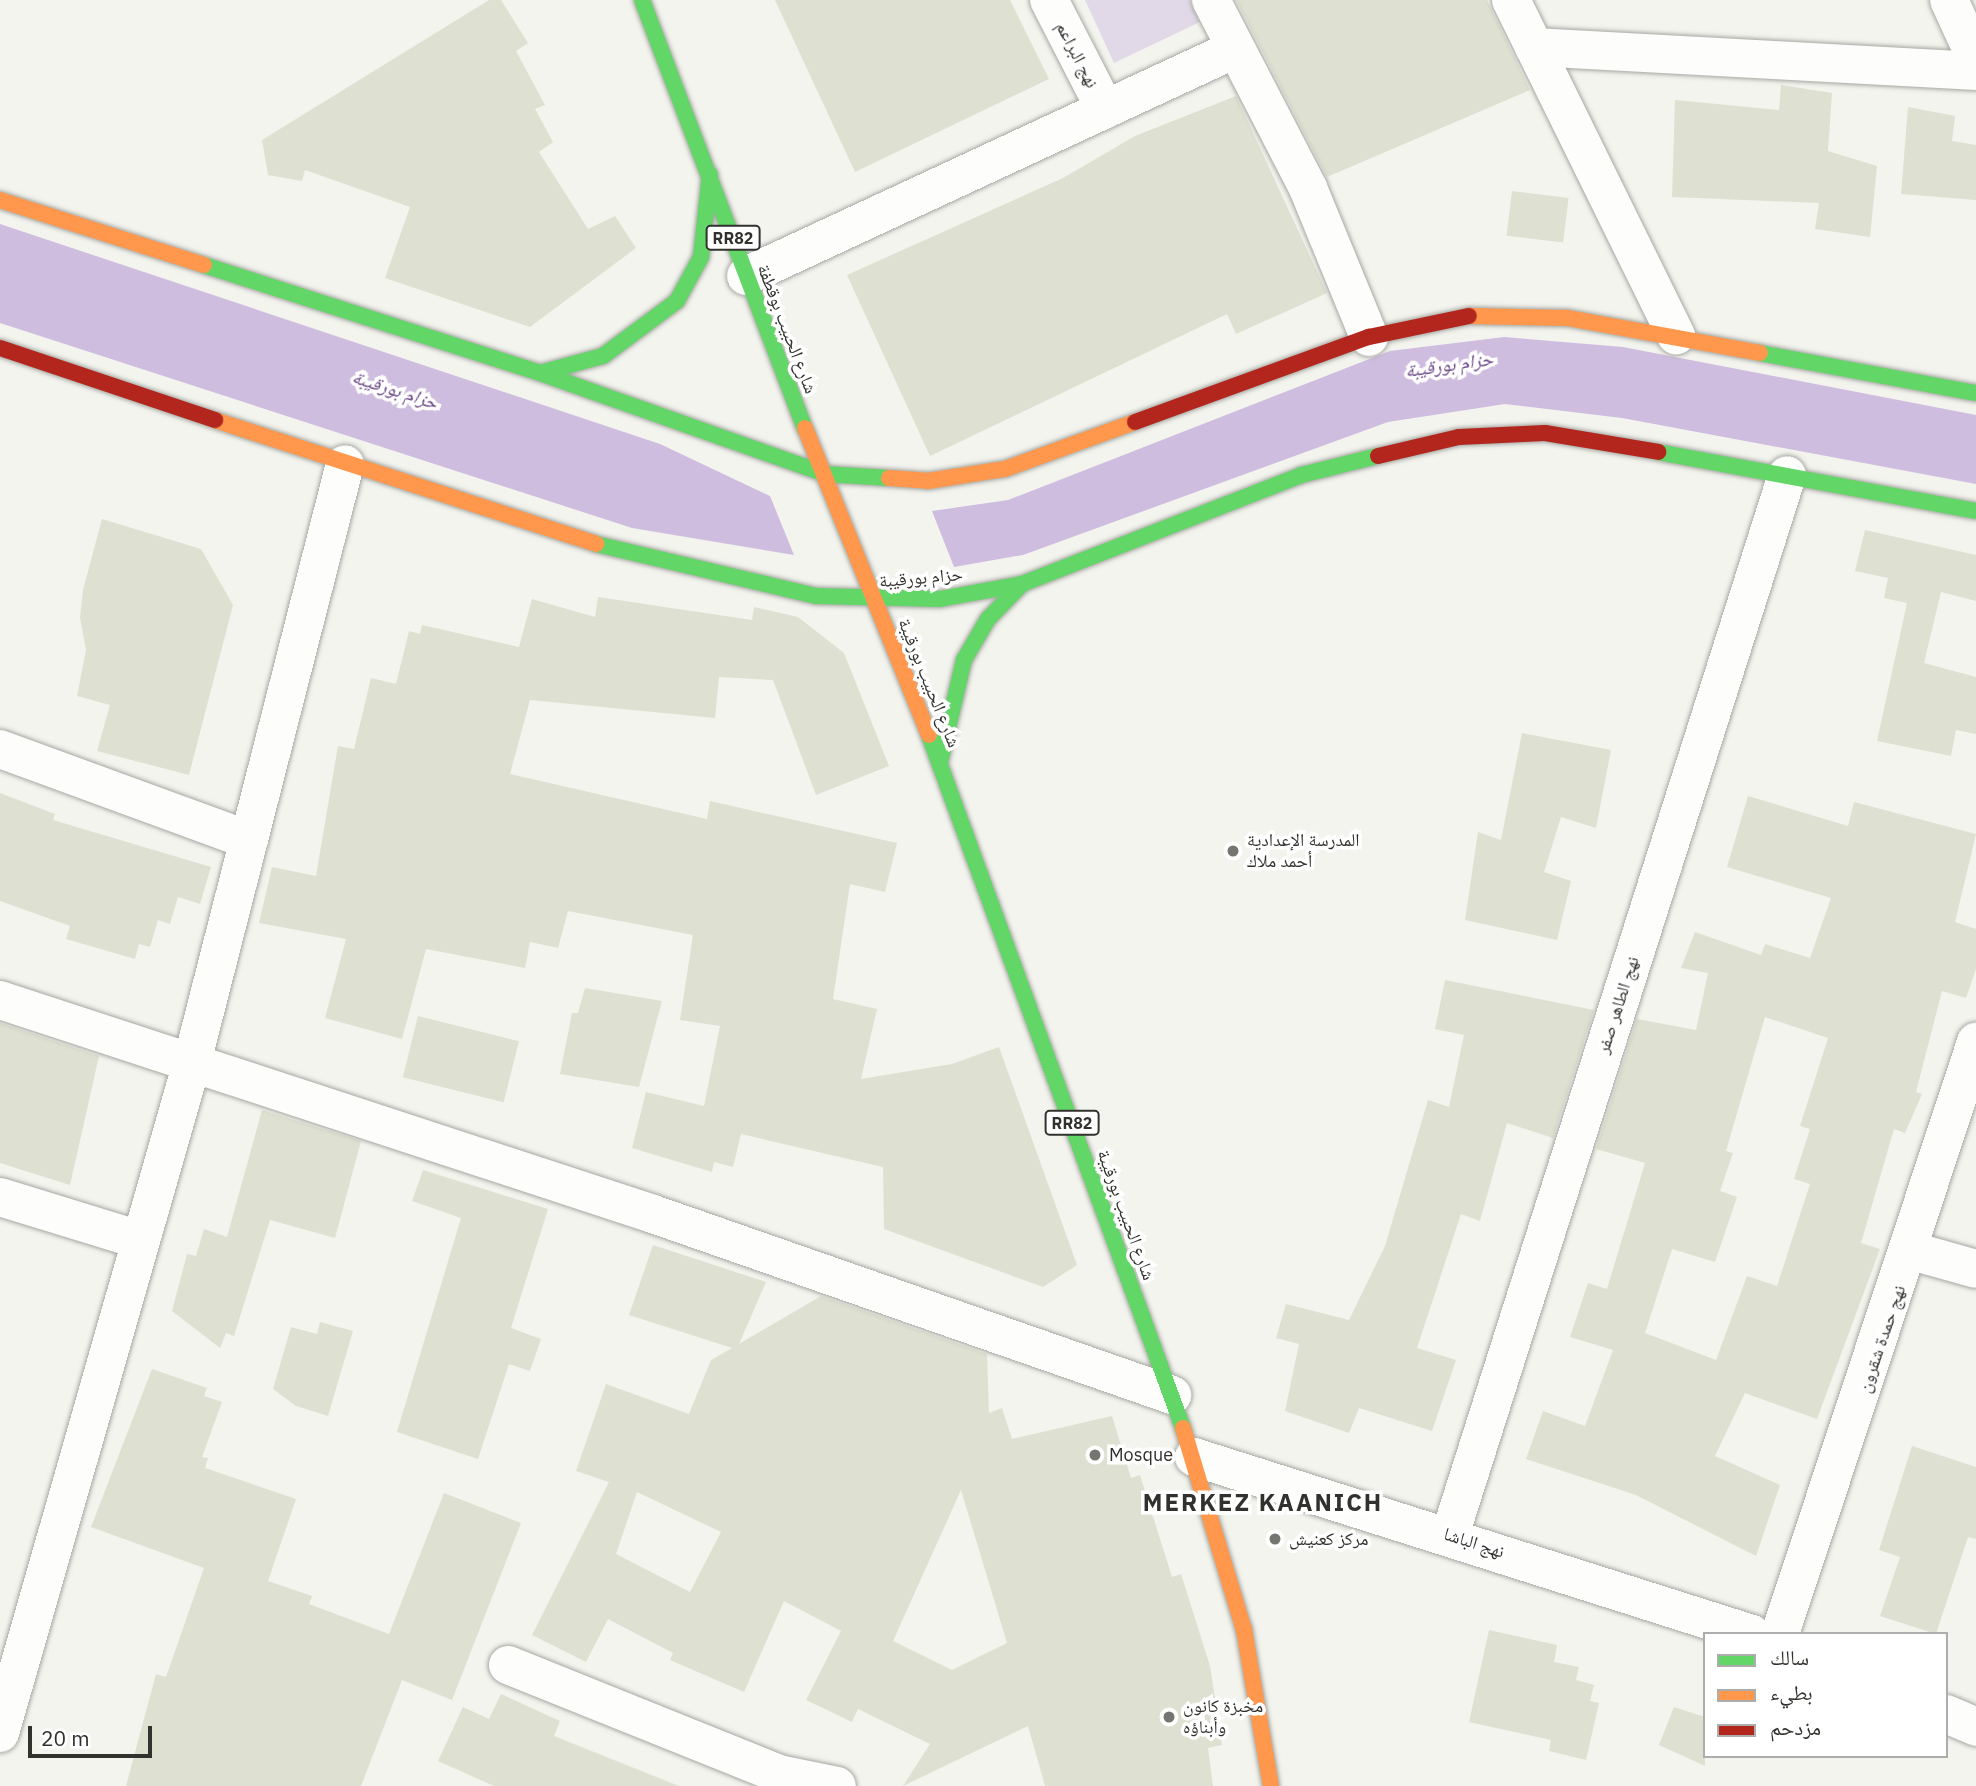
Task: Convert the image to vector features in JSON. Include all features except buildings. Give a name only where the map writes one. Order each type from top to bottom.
[{"type":"main road","name":"شارع الحبيب بوقطفة","points":[[642,0],[710,174],[746,276],[825,474]]},
{"type":"main road","points":[[540,373],[603,356],[677,301],[701,257],[710,174]]},
{"type":"main road","points":[[0,200],[540,373],[825,474],[928,481],[1005,468],[1369,337],[1471,316],[1569,318],[1976,393]]},
{"type":"main road","name":"حزام بورقيبة","points":[[0,348],[345,464],[639,557],[816,596],[878,602],[940,599],[1022,584],[1301,475],[1459,437],[1545,433],[1976,511]]},
{"type":"main road","name":"شارع الحبيب بورقيبة","points":[[825,474],[940,762],[1194,1457],[1244,1630],[1271,1786]]},
{"type":"main road","points":[[940,762],[964,660],[988,619],[1022,584]]},
{"type":"street","name":"نهج البراعم","points":[[1049,0],[1105,109]]},
{"type":"street","points":[[1211,0],[1308,188],[1369,337]]},
{"type":"street","points":[[1511,0],[1676,336]]},
{"type":"street","points":[[1949,0],[1976,59]]},
{"type":"street","points":[[1534,47],[1976,71]]},
{"type":"street","points":[[746,276],[1235,49]]},
{"type":"street","points":[[0,1733],[191,1066],[345,464]]},
{"type":"street","name":"نهج الطاهر صفر","points":[[1450,1535],[1787,475]]},
{"type":"street","points":[[0,749],[249,840]]},
{"type":"street","points":[[0,1000],[191,1066],[653,1214],[1172,1395]]},
{"type":"street","name":"نهج حمدة شقرون","points":[[1781,1632],[1912,1251],[1976,1042]]},
{"type":"street","points":[[0,1196],[140,1240]]},
{"type":"street","points":[[1912,1251],[1976,1269]]},
{"type":"street","name":"نهج الباشا","points":[[1194,1457],[1450,1535],[1746,1632]]},
{"type":"street","points":[[508,1665],[779,1774],[837,1786]]},
{"type":"street","points":[[1948,1715],[1976,1727]]},
{"type":"shaded area","points":[[1085,0],[1190,0],[1200,22],[1114,63]]},
{"type":"water","points":[[0,224],[660,444],[770,496],[794,555],[632,528],[0,323]]},
{"type":"water","points":[[1504,337],[1623,347],[1976,415],[1976,484],[1622,418],[1505,404],[1388,422],[1023,555],[954,567],[932,511],[1008,500],[1390,351]]},
{"type":"traffic: fast","points":[[642,0],[805,428]]},
{"type":"traffic: fast","points":[[540,373],[603,356],[677,301],[701,257],[710,174]]},
{"type":"traffic: fast","points":[[204,265],[540,373],[825,474],[889,478]]},
{"type":"traffic: fast","points":[[1760,353],[1976,393]]},
{"type":"traffic: fast","points":[[1658,452],[1976,511]]},
{"type":"traffic: fast","points":[[596,544],[816,596],[940,599],[1022,584],[1301,475],[1378,456]]},
{"type":"traffic: fast","points":[[940,762],[964,660],[988,619],[1022,584]]},
{"type":"traffic: fast","points":[[929,735],[1183,1428]]},
{"type":"traffic: slow","points":[[0,200],[204,265]]},
{"type":"traffic: slow","points":[[1469,316],[1568,318],[1760,353]]},
{"type":"traffic: slow","points":[[215,420],[596,544]]},
{"type":"traffic: slow","points":[[889,478],[928,481],[1005,469],[1135,422]]},
{"type":"traffic: slow","points":[[805,428],[929,735]]},
{"type":"traffic: slow","points":[[1183,1428],[1244,1630],[1271,1786]]},
{"type":"traffic: jam","points":[[1135,422],[1369,337],[1469,316]]},
{"type":"traffic: jam","points":[[0,348],[215,420]]},
{"type":"traffic: jam","points":[[1378,456],[1459,437],[1545,433],[1658,452]]},
{"type":"place","name":"المدرسة الإعدادية أحمد ملاك","points":[[1233,851]]},
{"type":"place","name":"Mosque","points":[[1095,1455]]},
{"type":"place","name":"مركز كعنيش","points":[[1275,1539]]},
{"type":"place","name":"مخبزة كانون وأبناؤه","points":[[1169,1717]]},
{"type":"district","name":"MERKEZ KAANICH","points":[[1263,1503]]}]
